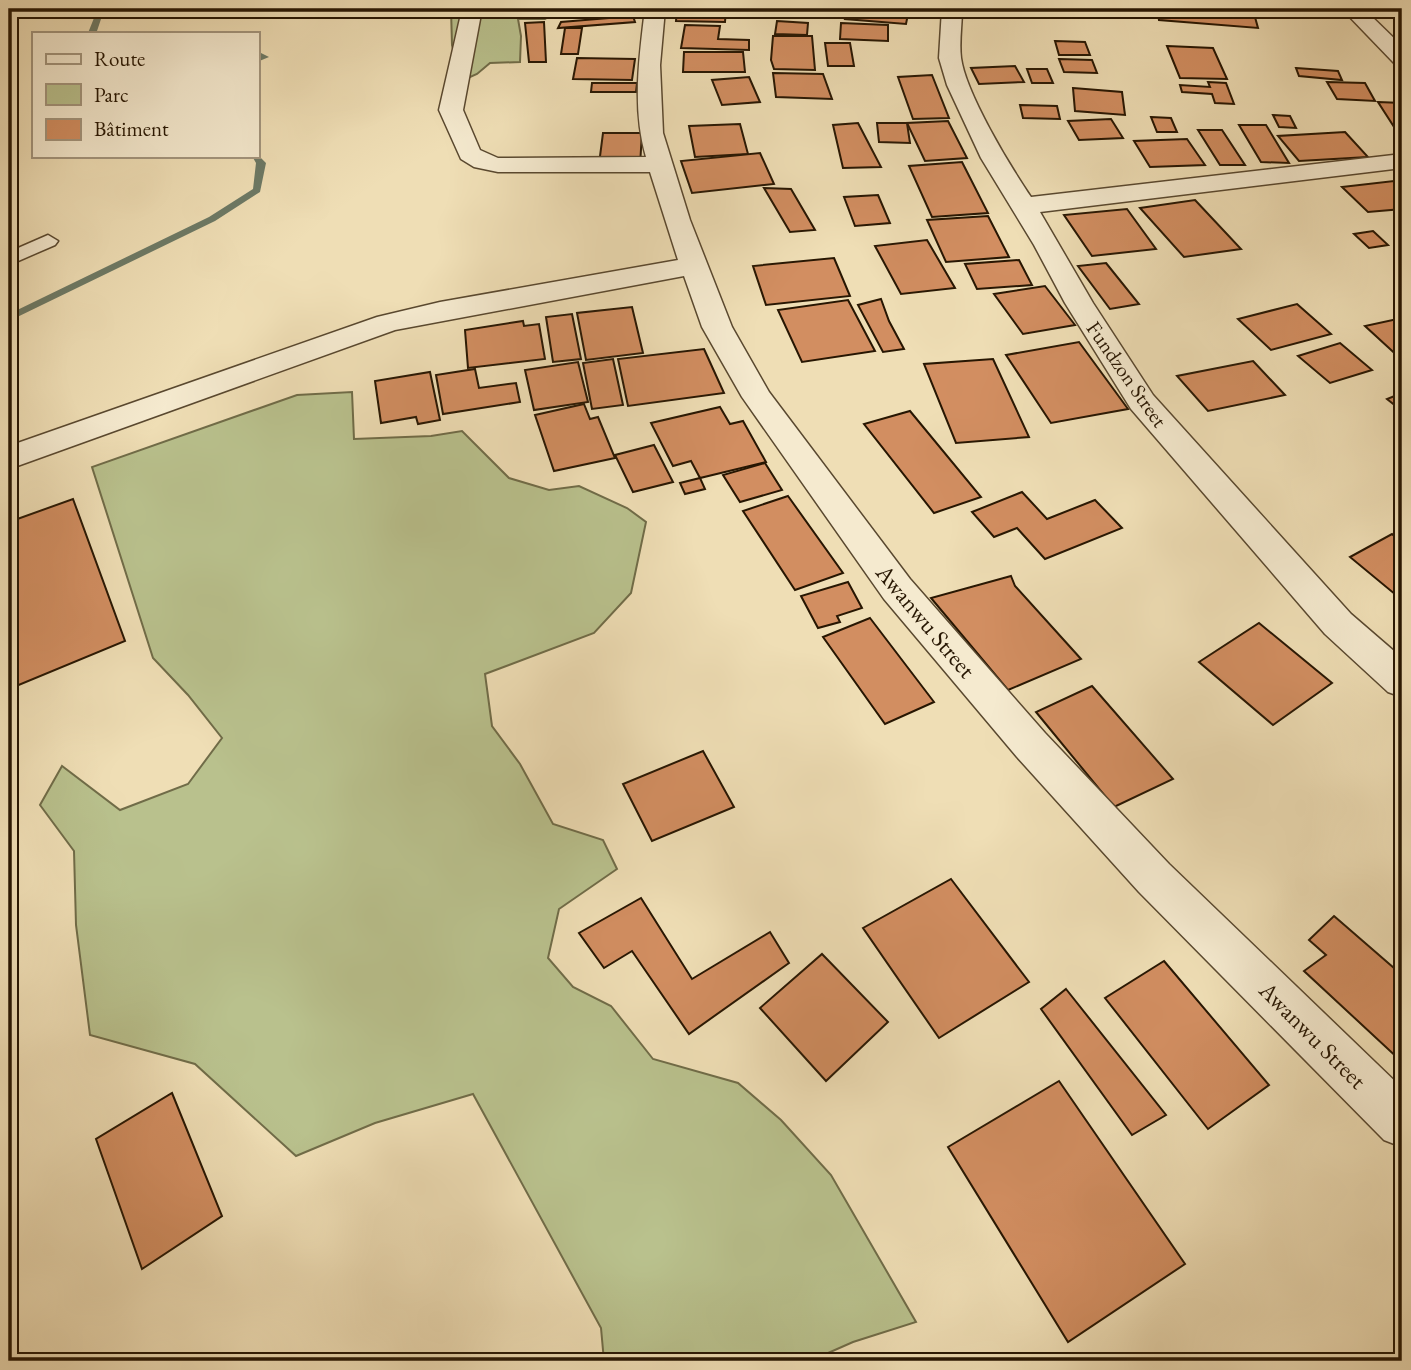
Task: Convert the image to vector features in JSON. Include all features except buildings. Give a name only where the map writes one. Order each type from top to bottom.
[{"type":"street","name":"Awanwu Street","points":[[655,9],[649,104],[651,132],[677,220],[717,327],[757,397],[898,589],[1031,745],[1154,878],[1402,1122]]},
{"type":"street","name":"Fundzon Street","points":[[952,9],[950,58],[958,85],[993,158],[1048,245],[1079,303],[1142,402],[1338,624],[1402,681]]},
{"type":"street","points":[[1352,9],[1402,58]]},
{"type":"street","points":[[471,14],[451,110],[470,154],[483,162],[498,164],[661,164]]},
{"type":"street","points":[[1023,206],[1402,161]]},
{"type":"street","points":[[9,458],[387,323],[440,311],[694,266]]},
{"type":"lane","points":[[9,259],[48,241]]},
{"type":"green space","points":[[451,9],[552,9],[553,14],[545,19],[518,19],[521,36],[520,62],[490,63],[477,74],[461,81],[452,45]]},
{"type":"green space","points":[[352,392],[354,439],[431,436],[462,431],[509,478],[549,490],[579,486],[627,508],[646,522],[631,593],[594,633],[485,674],[492,726],[520,764],[553,824],[603,840],[617,869],[559,909],[548,958],[573,987],[611,1006],[653,1059],[738,1083],[781,1120],[831,1175],[916,1322],[853,1342],[810,1361],[604,1361],[601,1328],[473,1094],[375,1123],[296,1156],[195,1064],[90,1035],[76,925],[74,851],[40,805],[62,766],[120,810],[188,784],[222,738],[188,695],[153,658],[92,467],[297,395]]},
{"type":"waterway","points":[[92,32],[98,18],[109,9]]},
{"type":"waterway","points":[[259,54],[265,57],[259,59]]},
{"type":"waterway","points":[[9,318],[212,219],[257,190],[261,163],[257,158]]}]
